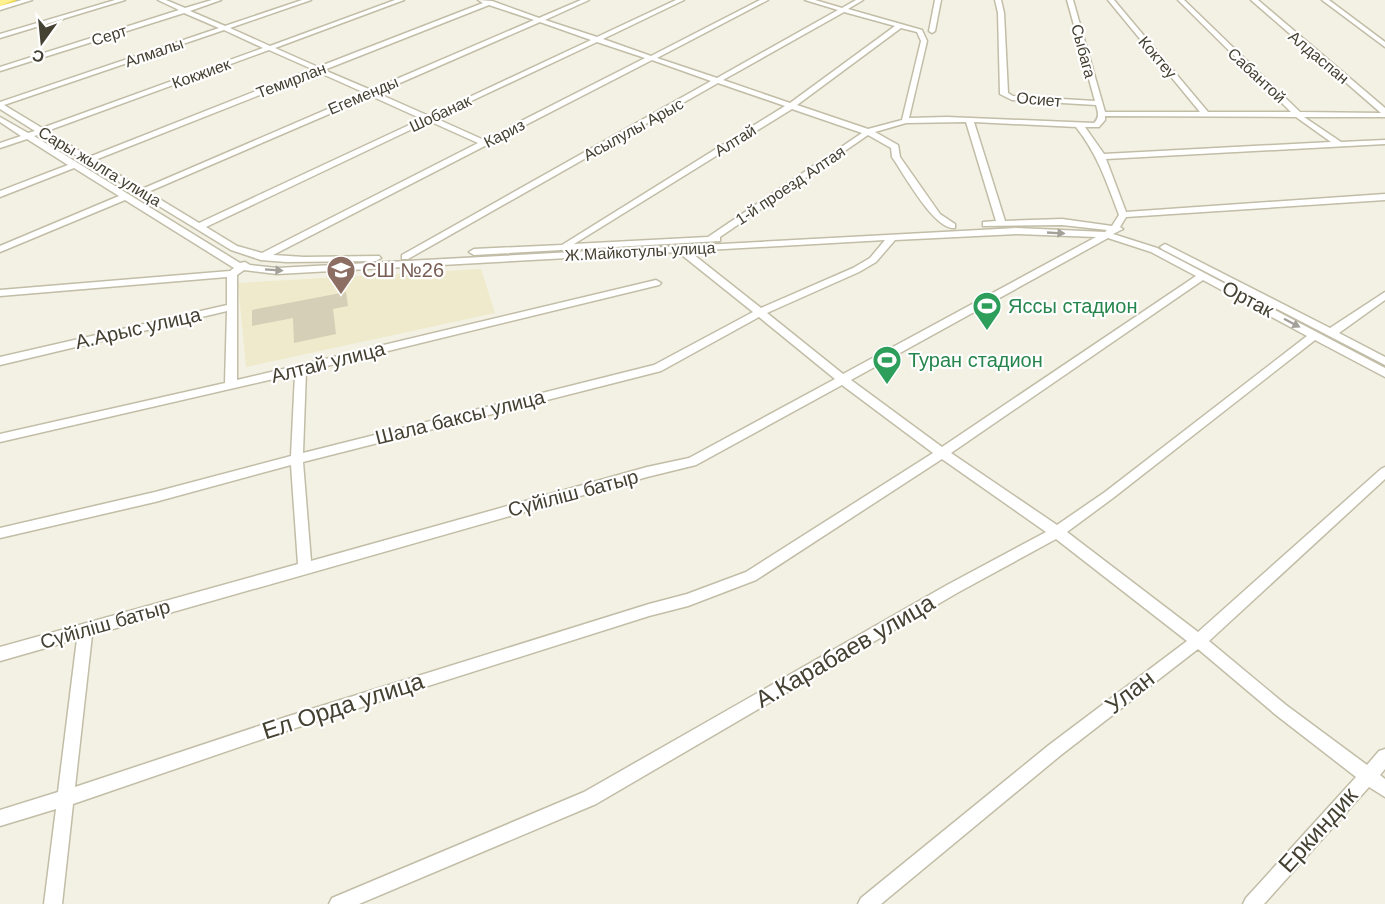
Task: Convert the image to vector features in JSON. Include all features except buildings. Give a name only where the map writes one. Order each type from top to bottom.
[{"type":"main road","points":[[1,1],[10,0]]},
{"type":"street","points":[[0,8],[29,0]]},
{"type":"street","points":[[0,36],[122,0]]},
{"type":"street","points":[[161,0],[484,143]]},
{"type":"street","name":"Серт","points":[[0,69],[218,0]]},
{"type":"street","name":"Алмалы","points":[[0,105],[308,0]]},
{"type":"street","name":"Кокжиек","points":[[0,146],[401,0]]},
{"type":"street","name":"Егеменды","points":[[142,192],[586,0]]},
{"type":"street","name":"Шобанак","points":[[200,226],[681,0]]},
{"type":"street","name":"Кариз","points":[[243,267],[765,0]]},
{"type":"street","points":[[808,0],[920,31],[924,40],[905,121]]},
{"type":"street","name":"Асылулы Арыс","points":[[405,257],[860,0]]},
{"type":"street","points":[[932,31],[938,0]]},
{"type":"street","name":"Осиет","points":[[998,0],[1001,13],[1004,94],[1012,99],[1098,103]]},
{"type":"street","name":"Сыбага","points":[[1070,0],[1102,114]]},
{"type":"street","name":"Коктеу","points":[[1110,0],[1206,114]]},
{"type":"street","name":"Сабантой","points":[[1181,0],[1303,120],[1338,144]]},
{"type":"street","name":"Алдаспан","points":[[1254,0],[1385,114]]},
{"type":"street","points":[[1325,0],[1385,45]]},
{"type":"street","points":[[488,1],[868,132],[895,147],[896,157],[937,216],[952,226]]},
{"type":"street","name":"Темирлан","points":[[88,160],[488,1]]},
{"type":"street","name":"Алтай","points":[[563,246],[791,106],[901,25]]},
{"type":"street","name":"Сары жылга улица","points":[[0,105],[200,226]]},
{"type":"street","points":[[1079,125],[1096,125],[1101,120],[1102,114],[1385,114]]},
{"type":"street","name":"Сары жылга улица","points":[[0,119],[183,234]]},
{"type":"street","points":[[969,120],[1001,224]]},
{"type":"street","name":"1-й проезд Алтая","points":[[711,239],[868,132],[905,121],[969,120],[1079,125]]},
{"type":"street","points":[[1079,125],[1092,141],[1101,158],[1123,215]]},
{"type":"street","points":[[1101,158],[1385,142]]},
{"type":"street","points":[[0,194],[73,166]]},
{"type":"street","points":[[0,249],[125,197]]},
{"type":"street","points":[[1123,215],[1385,197]]},
{"type":"street","points":[[1111,232],[1123,215]]},
{"type":"street","name":"Ж.Майкотулы улица","points":[[183,234],[237,266],[277,271],[681,249],[952,226],[1062,222],[1111,232]]},
{"type":"street","name":"Ж.Майкотулы улица","points":[[200,226],[234,248],[261,257],[292,260],[405,257],[711,239],[892,237],[1017,231],[1111,232]]},
{"type":"street","name":"Ортак","points":[[1111,232],[1154,250],[1385,373]]},
{"type":"street","name":"Ортак","points":[[1111,232],[1160,244],[1385,361]]},
{"type":"street","name":"Сүйіліш батыр","points":[[0,654],[305,566],[647,472],[692,462],[1111,232]]},
{"type":"street","name":"Шала баксы улица","points":[[0,533],[155,496],[657,368],[759,314],[856,270],[873,260],[892,237]]},
{"type":"street","points":[[681,249],[843,380],[942,453],[1058,532],[1197,640],[1281,710],[1385,789]]},
{"type":"street","points":[[0,293],[232,274],[243,267]]},
{"type":"street","points":[[231,384],[232,274]]},
{"type":"street","name":"Ел Орда улица","points":[[0,818],[286,724],[688,600],[751,576],[942,453],[1203,276]]},
{"type":"street","name":"Алтай улица","points":[[0,438],[301,369],[656,283]]},
{"type":"street","points":[[1331,333],[1385,295]]},
{"type":"street","name":"А.Арыс улица","points":[[0,361],[232,307]]},
{"type":"street","name":"А.Карабаев улица","points":[[338,904],[590,798],[973,578],[1058,532],[1314,335]]},
{"type":"street","points":[[301,369],[297,458],[298,507],[305,566]]},
{"type":"street","name":"Улан","points":[[867,904],[1055,750],[1217,626],[1385,472]]},
{"type":"street","points":[[53,904],[85,629]]},
{"type":"street","name":"Еркиндик","points":[[1252,904],[1385,757]]},
{"type":"shaded area","points":[[481,269],[495,313],[246,367],[238,283]]},
{"type":"place","name":"СШ №26","points":[[341,296]]},
{"type":"place","name":"Яссы стадион","points":[[987,332]]},
{"type":"place","name":"Туран стадион","points":[[887,386]]}]
